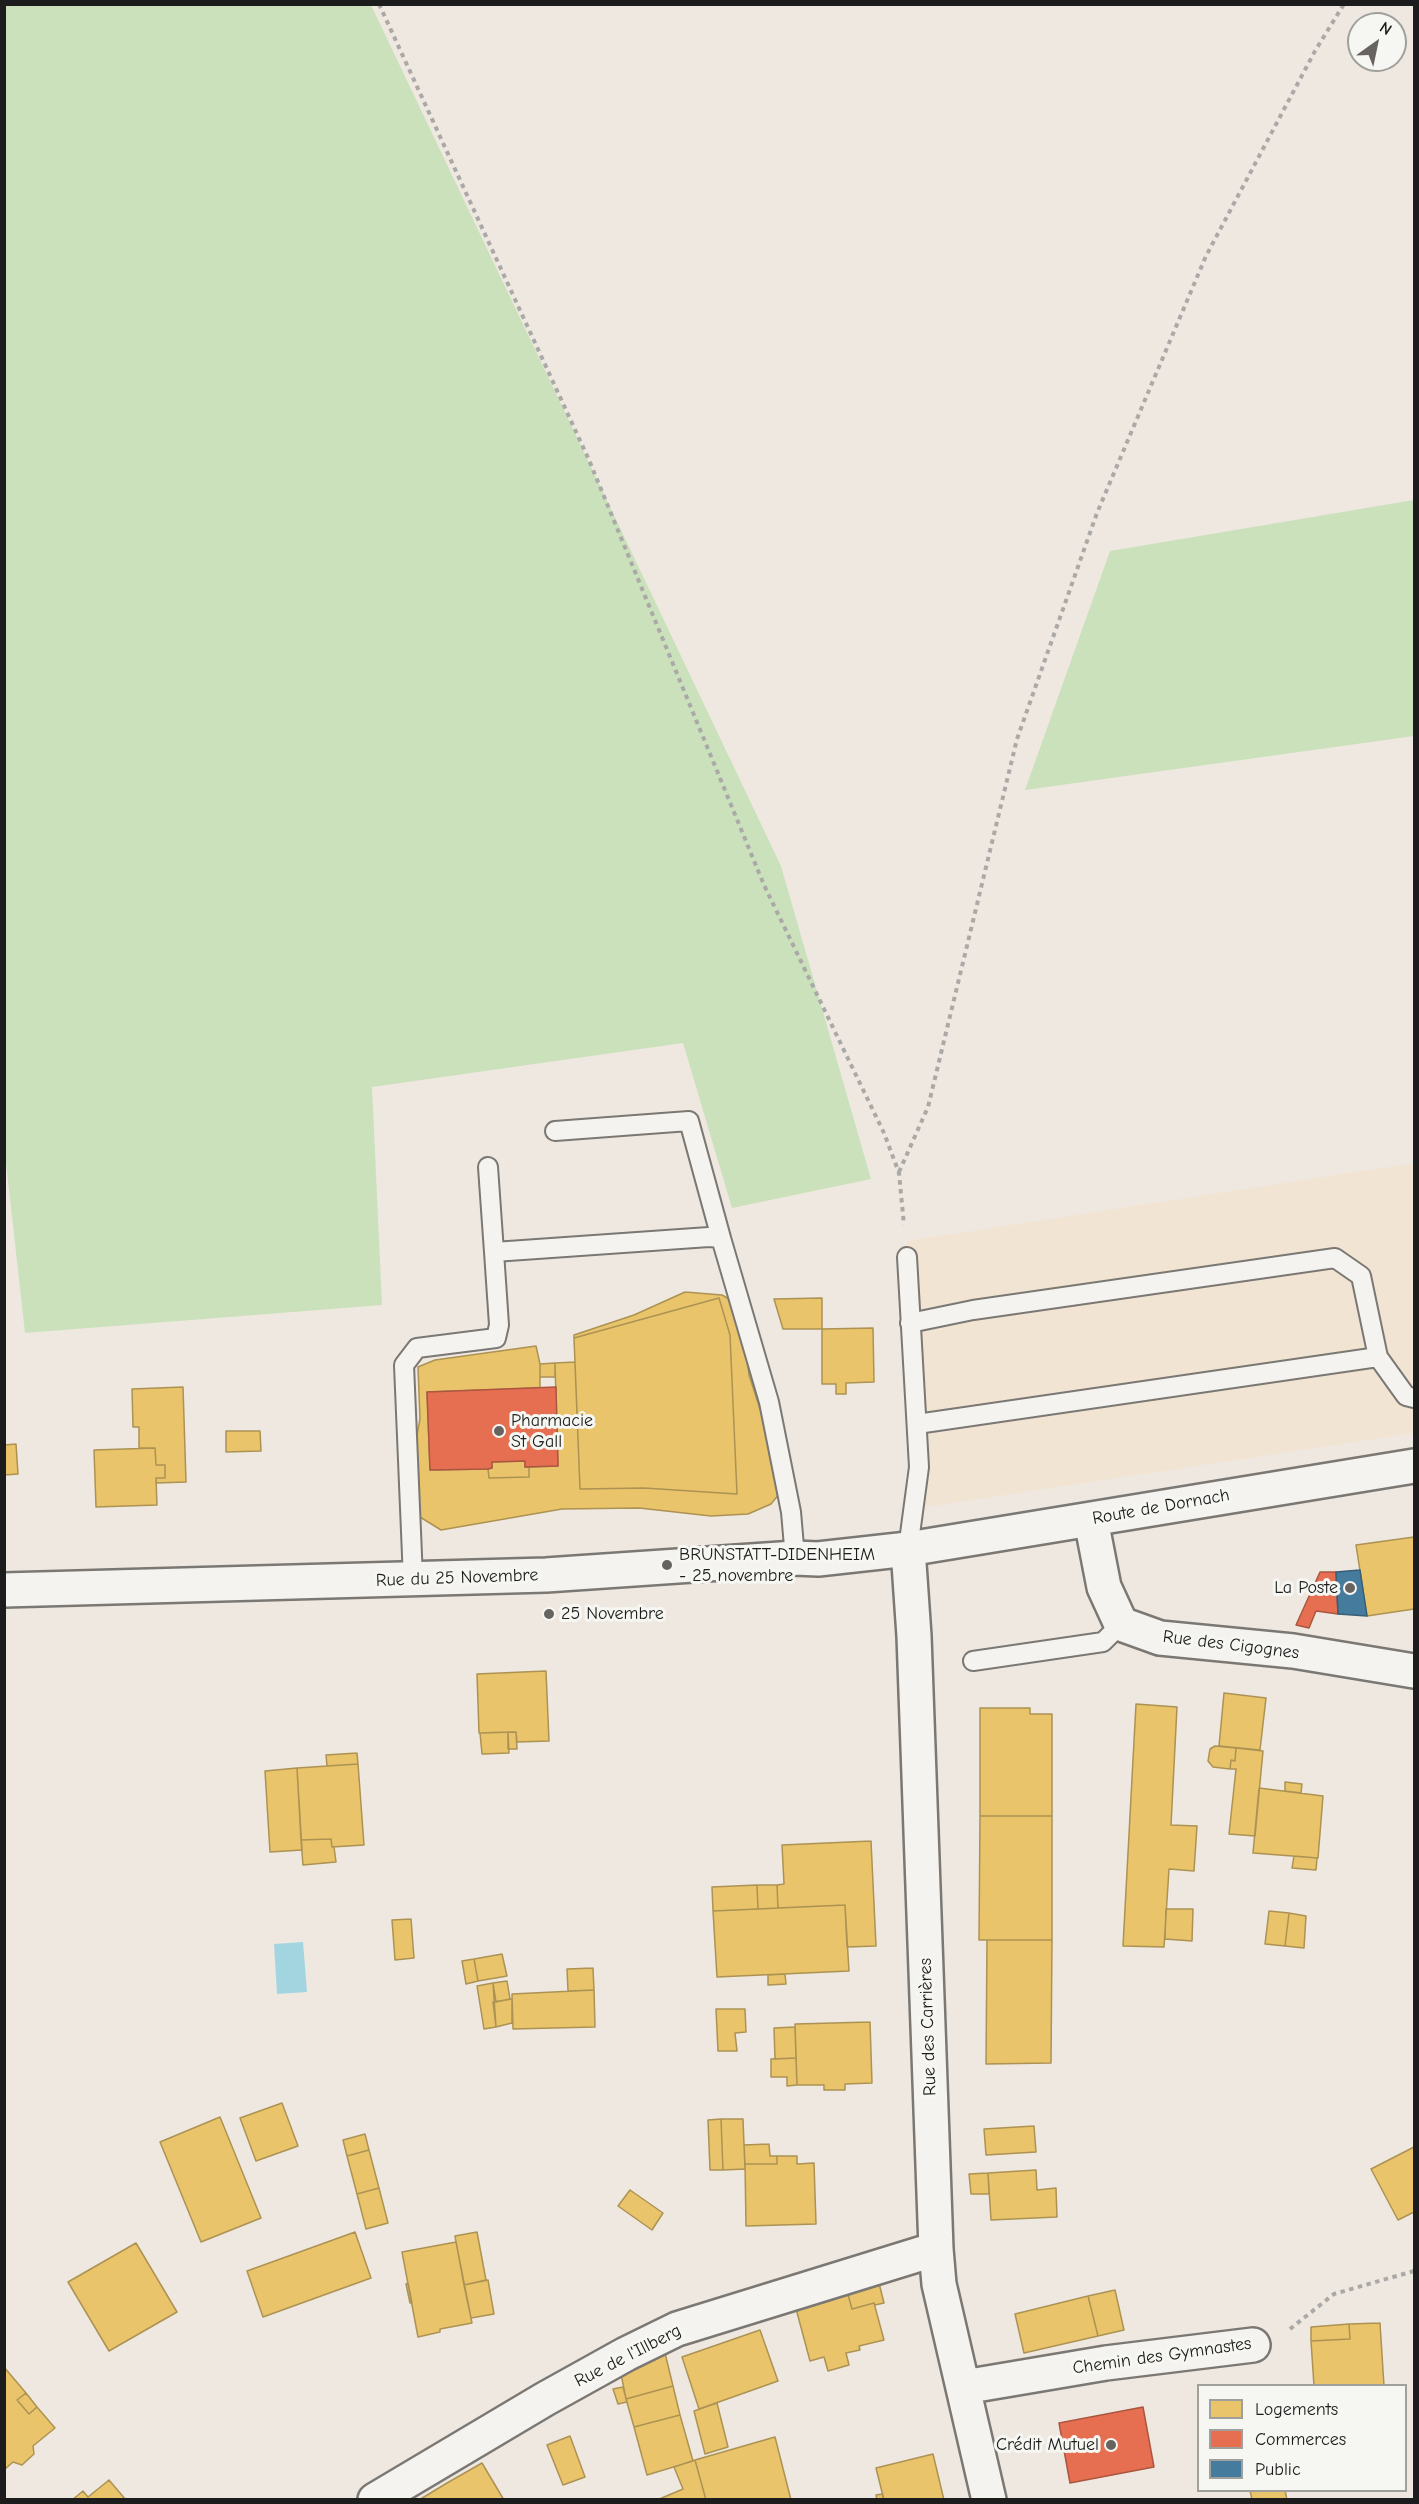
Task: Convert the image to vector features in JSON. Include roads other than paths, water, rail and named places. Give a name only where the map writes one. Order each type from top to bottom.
[{"type":"street","name":"Route de Dornach","points":[[908,1549],[1414,1466]]},
{"type":"street","points":[[1091,1520],[1104,1587],[1120,1624]]},
{"type":"street","name":"Rue du 25 Novembre","points":[[4,1590],[558,1574],[795,1558],[818,1559],[908,1549]]},
{"type":"street","name":"Rue des Carrières","points":[[908,1549],[936,2249],[939,2284],[989,2499]]},
{"type":"street","name":"Rue des Cigognes","points":[[1120,1624],[1160,1638],[1293,1651],[1414,1671]]},
{"type":"street","name":"Rue de l'Illberg","points":[[375,2499],[545,2399],[626,2354],[678,2329],[936,2249]]},
{"type":"street","name":"Chemin des Gymnastes","points":[[964,2387],[1106,2363],[1253,2345]]},
{"type":"lane","points":[[555,1131],[689,1121],[769,1402],[791,1512],[795,1558]]},
{"type":"lane","points":[[413,1579],[404,1365],[417,1348],[496,1338],[499,1325],[488,1167]]},
{"type":"lane","points":[[494,1252],[722,1238]]},
{"type":"lane","points":[[907,1257],[919,1467],[908,1549]]},
{"type":"lane","points":[[910,1323],[973,1310],[1335,1258],[1360,1276],[1378,1357],[1406,1396],[1414,1398]]},
{"type":"lane","points":[[917,1424],[1378,1357]]},
{"type":"lane","points":[[974,1662],[1103,1642],[1120,1624]]},
{"type":"water","points":[[303,1942],[307,1992],[277,1994],[274,1944]]},
{"type":"place","name":"Pharmacie St Gall","points":[[499,1431]]},
{"type":"place","name":"BRUNSTATT-DIDENHEIM - 25 novembre","points":[[667,1565]]},
{"type":"place","name":"La Poste","points":[[1350,1588]]},
{"type":"place","name":"25 Novembre","points":[[549,1614]]},
{"type":"place","name":"Crédit Mutuel","points":[[1111,2445]]}]
